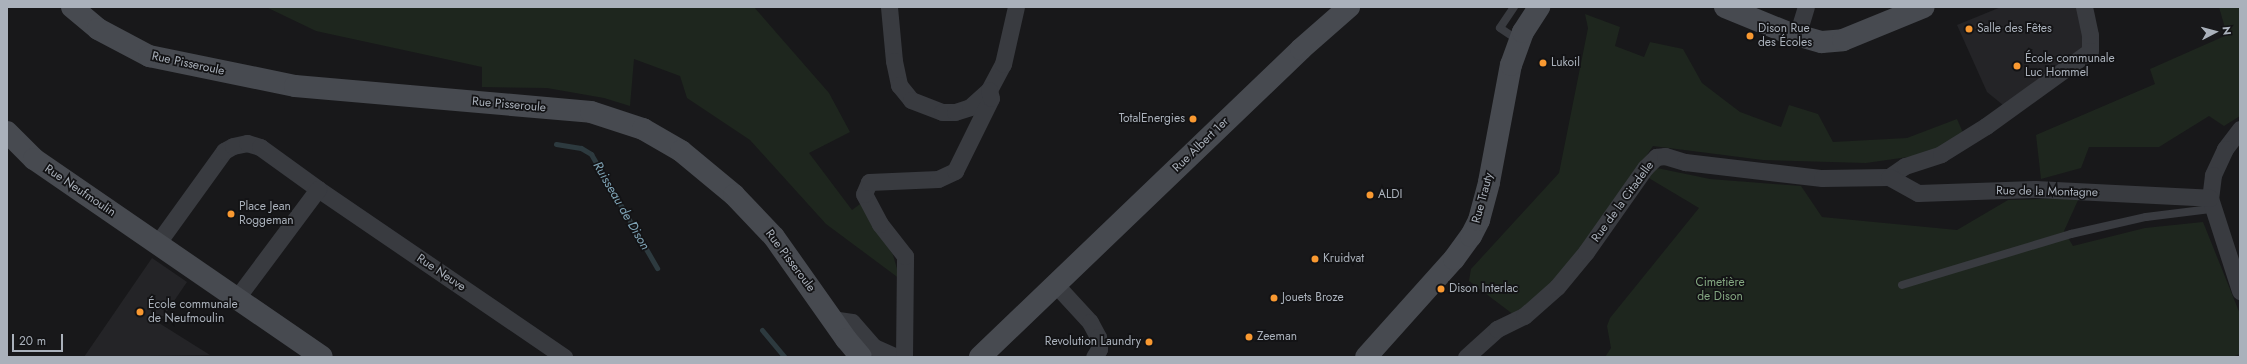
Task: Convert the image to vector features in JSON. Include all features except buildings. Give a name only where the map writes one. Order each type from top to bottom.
[{"type":"main road","name":"Rue Pisseroule","points":[[72,7],[98,29],[149,56],[294,86],[591,112],[643,129],[681,151],[734,195],[774,237],[831,319],[861,357]]},
{"type":"main road","name":"Rue Albert 1er","points":[[1056,285],[1301,50],[1349,7]]},
{"type":"main road","name":"Rue Trauty","points":[[1366,357],[1454,259],[1471,236],[1479,220],[1489,182],[1511,65],[1519,41],[1539,7]]},
{"type":"main road","points":[[1725,7],[1791,34],[1822,42],[1843,40],[1924,7]]},
{"type":"main road","name":"Rue Neufmoulin","points":[[7,132],[34,159],[157,244]]},
{"type":"main road","points":[[157,244],[322,357]]},
{"type":"main road","points":[[980,357],[1056,285]]},
{"type":"street","points":[[889,7],[894,61],[899,85],[911,100],[927,108],[955,112],[970,107],[989,90],[1003,64],[1016,7]]},
{"type":"street","points":[[1791,34],[1806,7]]},
{"type":"street","points":[[1889,177],[1905,166],[1941,154],[1986,126],[2090,51],[2090,35],[2084,7]]},
{"type":"street","points":[[904,357],[905,256],[880,224],[864,194],[869,182],[938,179],[955,171],[991,98],[989,90]]},
{"type":"street","points":[[2240,129],[2225,149],[2216,168],[2211,203],[2240,291]]},
{"type":"street","points":[[157,244],[224,151],[233,146],[247,143],[260,147],[318,189],[236,299]]},
{"type":"street","name":"Rue de la Citadelle","points":[[1466,357],[1497,329],[1524,316],[1557,287],[1586,252],[1645,168],[1656,157],[1665,156],[1685,162],[1822,178]]},
{"type":"street","name":"Rue de la Montagne","points":[[1822,178],[1889,177],[1918,193],[2035,189],[2211,203]]},
{"type":"street","name":"Rue Neuve","points":[[318,189],[564,357]]},
{"type":"street","points":[[1056,285],[1090,322],[1098,337],[1099,349],[1094,357]]},
{"type":"street","points":[[831,319],[852,322],[874,347],[896,357]]},
{"type":"lane","points":[[1514,7],[1500,28],[1519,41]]},
{"type":"lane","points":[[1902,285],[2071,234],[2211,203]]},
{"type":"shaded area","name":"École communale Luc Hommel","points":[[2001,7],[2080,7],[2086,46],[2003,105],[1987,92],[1957,25]]},
{"type":"shaded area","name":"École communale de Neufmoulin","points":[[152,258],[187,282],[159,323],[210,355],[84,357]]},
{"type":"green space","points":[[266,7],[754,7],[829,93],[850,132],[809,153],[852,210],[860,204],[870,216],[893,255],[900,279],[826,224],[750,140],[687,98],[680,76],[634,59],[630,106],[604,98],[547,88],[482,87],[482,67],[316,31]]},
{"type":"green space","points":[[2219,7],[2240,7],[2240,116],[2224,126],[2209,116],[2159,147],[2089,147],[2081,168],[2041,179],[2036,135],[2155,84],[2150,69],[2227,35]]},
{"type":"green space","points":[[1585,14],[1620,27],[1615,46],[1644,57],[1650,42],[1683,49],[1702,83],[1740,112],[1781,127],[1789,105],[1818,114],[1833,142],[1907,138],[1957,119],[1964,135],[1929,154],[1866,163],[1763,160],[1653,146],[1583,248],[1518,318],[1469,281],[1471,269],[1559,173],[1588,28]]},
{"type":"green space","name":"Cimetière de Dison","points":[[1652,167],[1710,179],[1801,186],[1822,217],[1957,230],[2008,200],[2079,198],[2064,231],[2073,246],[2145,228],[2203,222],[2240,314],[2240,354],[2232,357],[1605,357],[1611,348],[1607,326],[1610,318],[1699,208],[1647,177]]},
{"type":"waterway","name":"Ruisseau de Dison","points":[[556,144],[581,148],[591,154],[657,268]]},
{"type":"waterway","name":"Ruisseau de Dison","points":[[762,330],[785,357]]},
{"type":"place","name":"Salle des Fêtes","points":[[1969,29]]},
{"type":"place","name":"Dison Rue des Écoles","points":[[1750,36]]},
{"type":"place","name":"Lukoil","points":[[1543,63]]},
{"type":"place","name":"École communale Luc Hommel","points":[[2017,66]]},
{"type":"place","name":"TotalEnergies","points":[[1193,119]]},
{"type":"place","name":"ALDI","points":[[1370,195]]},
{"type":"place","name":"Place Jean Roggeman","points":[[231,214]]},
{"type":"place","name":"Kruidvat","points":[[1315,259]]},
{"type":"place","name":"Dison Interlac","points":[[1441,289]]},
{"type":"place","name":"Jouets Broze","points":[[1274,298]]},
{"type":"place","name":"École communale de Neufmoulin","points":[[140,312]]},
{"type":"place","name":"Zeeman","points":[[1249,337]]},
{"type":"place","name":"Revolution Laundry","points":[[1149,342]]}]
